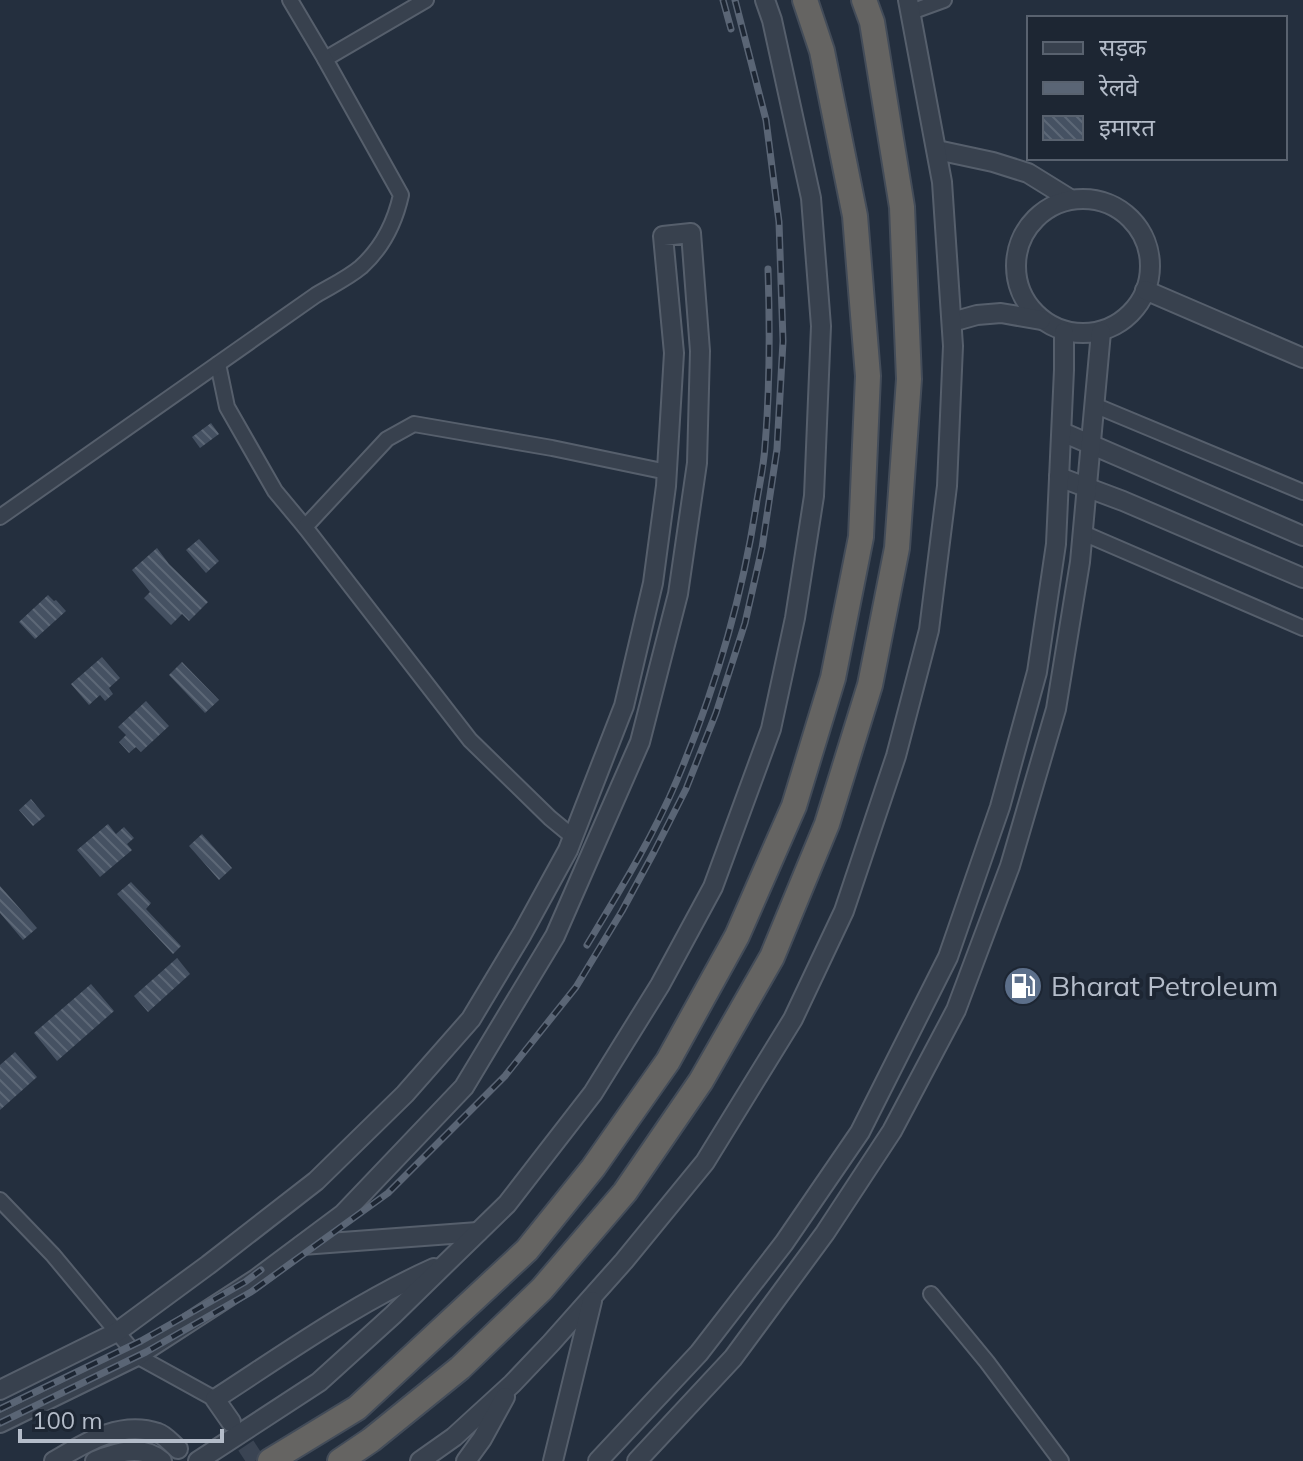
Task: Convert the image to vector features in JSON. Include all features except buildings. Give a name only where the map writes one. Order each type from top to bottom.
[{"type":"highway","points":[[270,1461],[357,1408],[537,1238],[593,1168],[668,1061],[737,936],[794,806],[833,678],[861,537],[868,376],[855,216],[822,51],[805,0]]},
{"type":"highway","points":[[340,1461],[460,1368],[542,1289],[625,1192],[701,1081],[772,957],[827,824],[870,685],[897,548],[909,379],[902,207],[872,22],[864,0]]},
{"type":"street","points":[[0,517],[360,267],[380,245],[396,217],[401,195],[290,0]]},
{"type":"street","points":[[325,59],[426,0]]},
{"type":"street","points":[[198,1461],[319,1382],[507,1204],[593,1093],[660,985],[713,887],[771,729],[795,618],[814,496],[821,326],[811,198],[765,0]]},
{"type":"street","points":[[420,1461],[454,1437],[512,1384],[594,1296],[705,1162],[793,1019],[844,911],[896,756],[929,630],[947,486],[953,346],[942,182],[910,6],[944,0]]},
{"type":"street","points":[[937,150],[1028,173],[1070,199]]},
{"type":"street","points":[[952,322],[1001,313],[1041,320],[1064,332],[1082,334],[1101,332],[1124,320],[1141,301],[1150,277],[1149,251],[1138,227],[1120,209],[1096,200],[1070,199],[1046,209],[1027,227],[1017,250],[1016,276],[1024,301],[1041,320]]},
{"type":"street","points":[[0,1390],[117,1332],[316,1181],[405,1094],[471,1019],[522,934],[568,850],[624,706],[653,583],[667,472],[674,353],[663,236],[691,233],[700,351],[697,463],[678,594],[640,742],[555,936],[464,1087],[343,1214],[256,1279],[137,1356],[0,1423]]},
{"type":"street","points":[[1145,290],[1303,358]]},
{"type":"street","points":[[598,1461],[699,1353],[784,1243],[860,1132],[948,957],[1000,807],[1037,672],[1056,544],[1064,332]]},
{"type":"street","points":[[637,1461],[733,1358],[825,1233],[892,1131],[956,1010],[1010,866],[1056,709],[1080,562],[1101,332]]},
{"type":"street","points":[[218,364],[227,407],[275,491],[470,740],[573,837]]},
{"type":"street","points":[[1094,405],[1303,492]]},
{"type":"street","points":[[305,527],[387,439],[414,424],[667,472]]},
{"type":"street","points":[[1062,432],[1303,536]]},
{"type":"street","points":[[1059,477],[1303,578]]},
{"type":"street","points":[[1083,533],[1303,628]]},
{"type":"street","points":[[909,1034],[936,1048]]},
{"type":"street","points":[[0,1200],[53,1255],[137,1356],[215,1399],[231,1422]]},
{"type":"street","points":[[300,1246],[478,1232]]},
{"type":"street","points":[[215,1399],[396,1285],[447,1262]]},
{"type":"street","points":[[931,1294],[987,1362],[1061,1461]]},
{"type":"street","points":[[553,1461],[594,1296]]},
{"type":"street","points":[[466,1461],[482,1439],[512,1384]]},
{"type":"street","points":[[54,1461],[113,1431],[138,1429],[160,1433],[178,1449]]},
{"type":"street","points":[[95,1461],[115,1453],[135,1451],[154,1454],[162,1461]]},
{"type":"tunnel","points":[[231,1423],[256,1461]]},
{"type":"railway","points":[[723,0],[731,29]]},
{"type":"railway","points":[[0,1423],[146,1352],[251,1292],[388,1193],[505,1076],[576,987],[654,852],[686,789],[716,713],[745,623],[762,548],[777,449],[783,341],[779,222],[766,120],[735,0]]},
{"type":"railway","points":[[587,945],[668,801],[704,712],[736,607],[764,453],[769,358],[768,269]]},
{"type":"railway","points":[[0,1409],[141,1341],[261,1270]]},
{"type":"place","name":"Bharat Petroleum","points":[[1023,986]]}]
